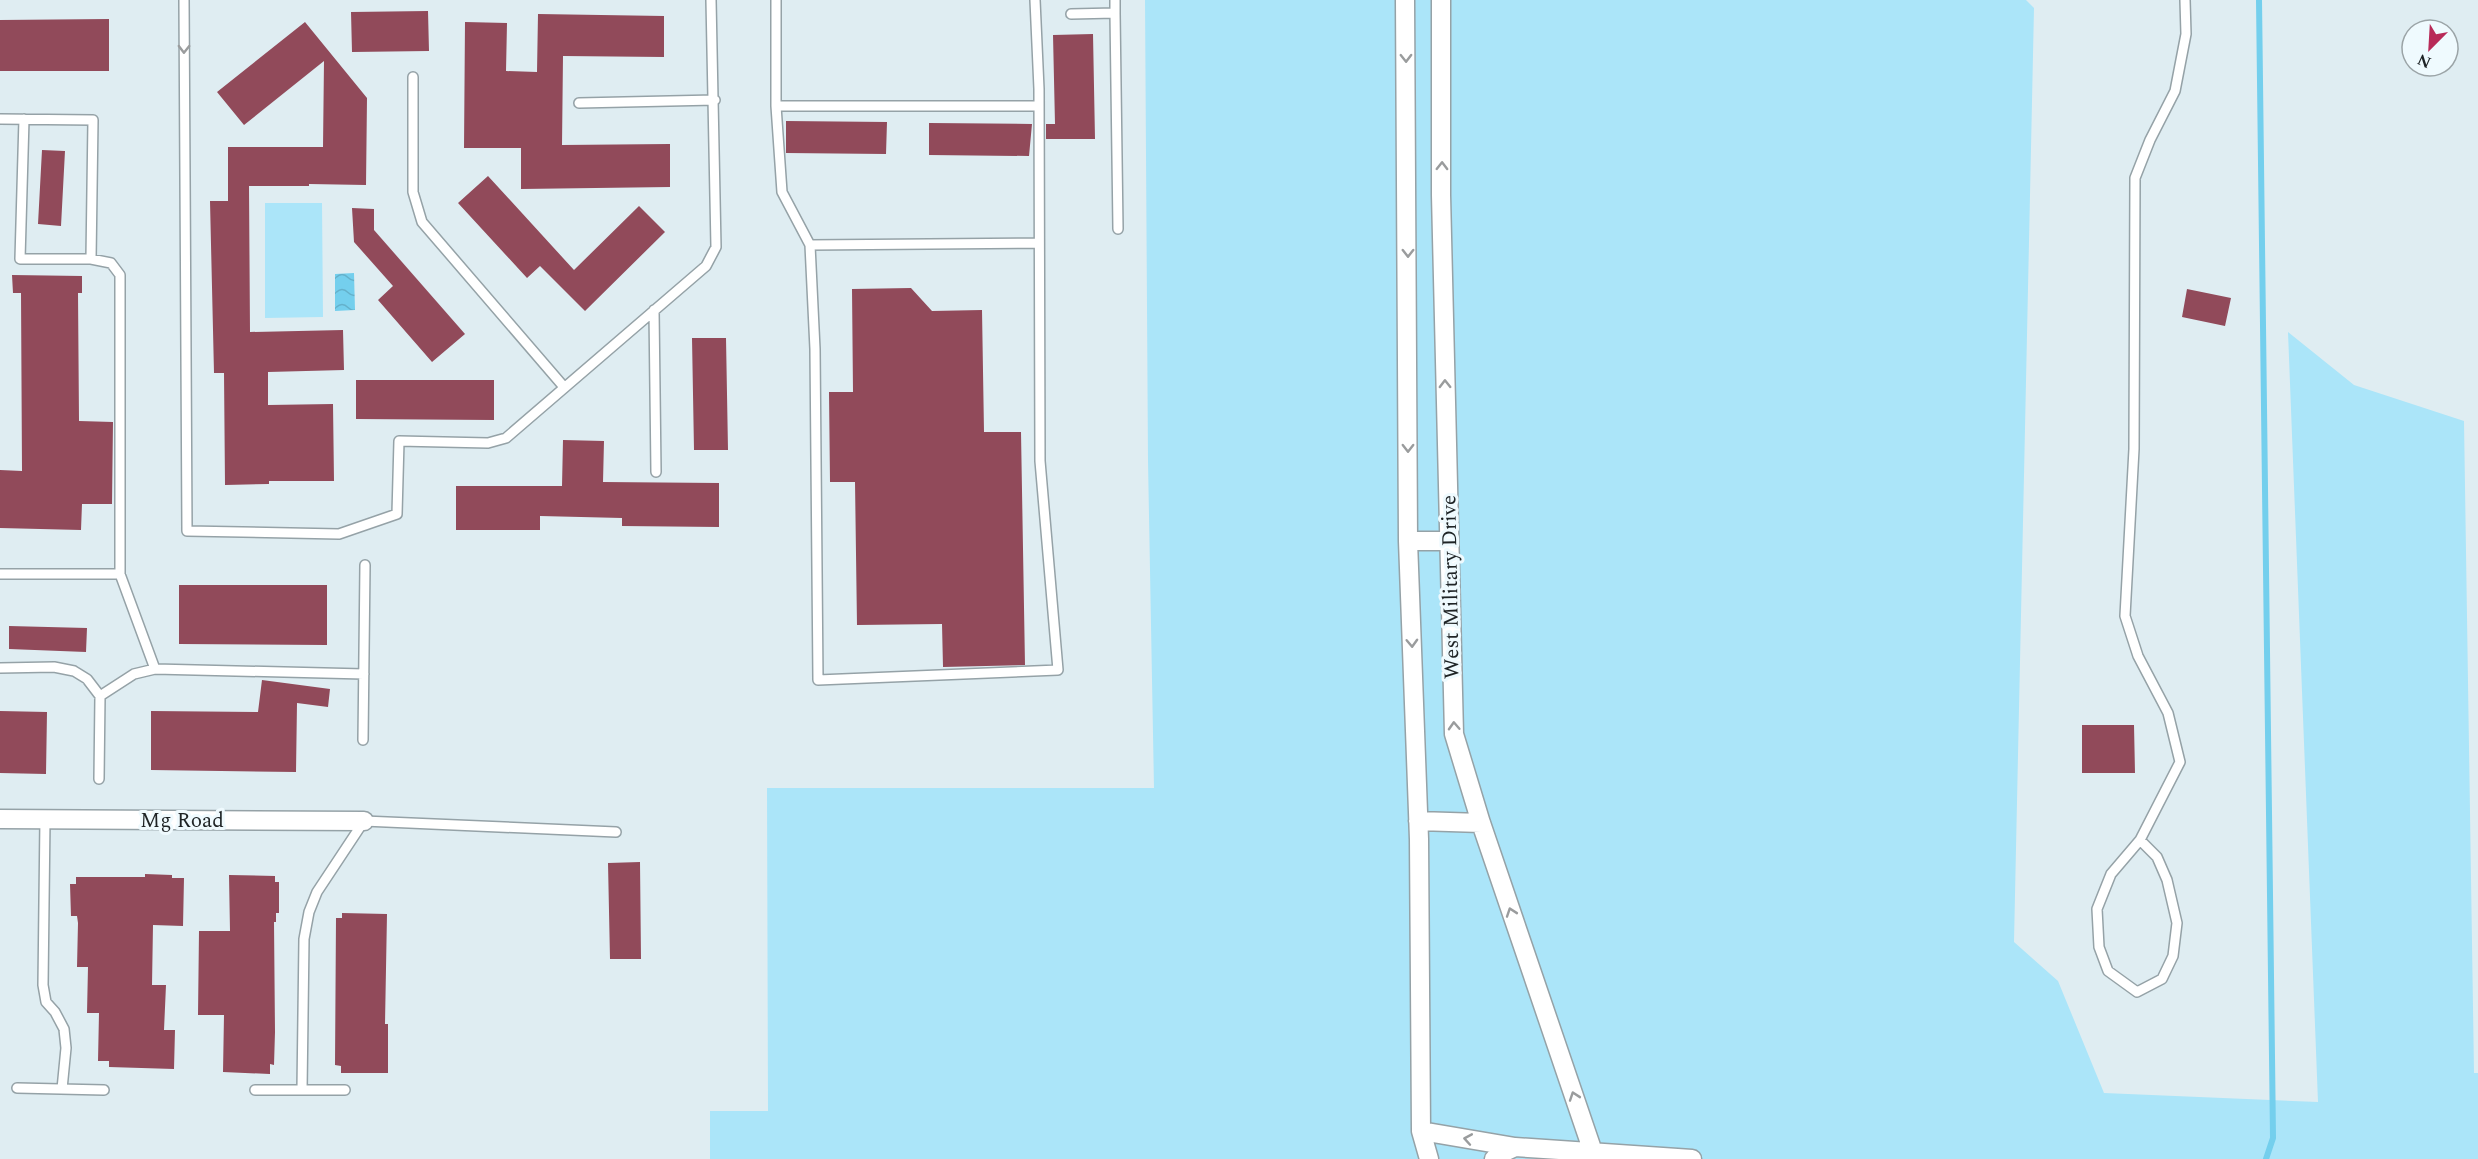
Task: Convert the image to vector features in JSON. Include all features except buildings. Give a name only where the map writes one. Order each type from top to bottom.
[{"type":"street","name":"West Military Drive","points":[[1405,0],[1408,541],[1418,821],[1421,1131],[1429,1159]]},
{"type":"street","name":"West Military Drive","points":[[1441,0],[1441,195],[1454,734],[1481,823],[1593,1152]]},
{"type":"street","points":[[1408,541],[1449,541]]},
{"type":"street","name":"Mg Road","points":[[0,819],[364,821]]},
{"type":"street","points":[[1418,821],[1481,823]]},
{"type":"street","points":[[1421,1131],[1515,1147],[1692,1159]]},
{"type":"street","points":[[1494,1159],[1515,1147]]},
{"type":"lane","points":[[184,0],[187,531],[339,534],[397,514],[399,441],[488,443],[506,438],[706,266],[716,247],[715,100],[711,0]]},
{"type":"lane","points":[[776,0],[776,106],[782,192],[810,245],[815,349],[818,680],[1058,670],[1040,461],[1039,106],[1035,0]]},
{"type":"lane","points":[[1115,0],[1118,229]]},
{"type":"lane","points":[[2140,840],[2157,857],[2167,880],[2177,924],[2173,956],[2162,979],[2137,992],[2108,971],[2099,947],[2097,909],[2111,874],[2140,840],[2180,762],[2168,713],[2138,656],[2125,616],[2134,449],[2135,178],[2150,140],[2175,91],[2186,34],[2184,0]]},
{"type":"lane","points":[[1071,14],[1115,13]]},
{"type":"lane","points":[[413,77],[413,192],[422,222],[564,387]]},
{"type":"lane","points":[[579,103],[715,100]]},
{"type":"lane","points":[[776,106],[1039,106]]},
{"type":"lane","points":[[0,119],[93,120],[92,259]]},
{"type":"lane","points":[[24,119],[20,259],[92,259],[111,263],[120,275],[120,574],[154,669]]},
{"type":"lane","points":[[810,245],[1039,243]]},
{"type":"lane","points":[[654,310],[656,472]]},
{"type":"lane","points":[[363,740],[365,565]]},
{"type":"lane","points":[[0,574],[120,574]]},
{"type":"lane","points":[[0,668],[54,667],[74,671],[87,679],[100,696],[99,779]]},
{"type":"lane","points":[[100,696],[135,674],[154,669],[364,674]]},
{"type":"lane","points":[[45,819],[43,985],[46,1002],[55,1012],[64,1029],[66,1048],[62,1089]]},
{"type":"lane","points":[[302,1090],[304,939],[309,912],[317,892],[364,821],[616,832]]},
{"type":"lane","points":[[17,1088],[104,1089]]},
{"type":"lane","points":[[255,1090],[345,1090]]},
{"type":"shaded area","points":[[1145,0],[2026,0],[2034,8],[2014,942],[2058,981],[2104,1093],[2318,1102],[2288,332],[2354,385],[2464,421],[2474,1073],[2478,1073],[2478,1159],[710,1159],[710,1111],[768,1111],[767,788],[1154,788],[1148,461]]},
{"type":"shaded area","points":[[265,203],[322,203],[323,317],[265,318]]},
{"type":"water","points":[[354,273],[355,310],[335,311],[335,274]]},
{"type":"waterway","points":[[2259,0],[2273,1138],[2266,1159]]}]
